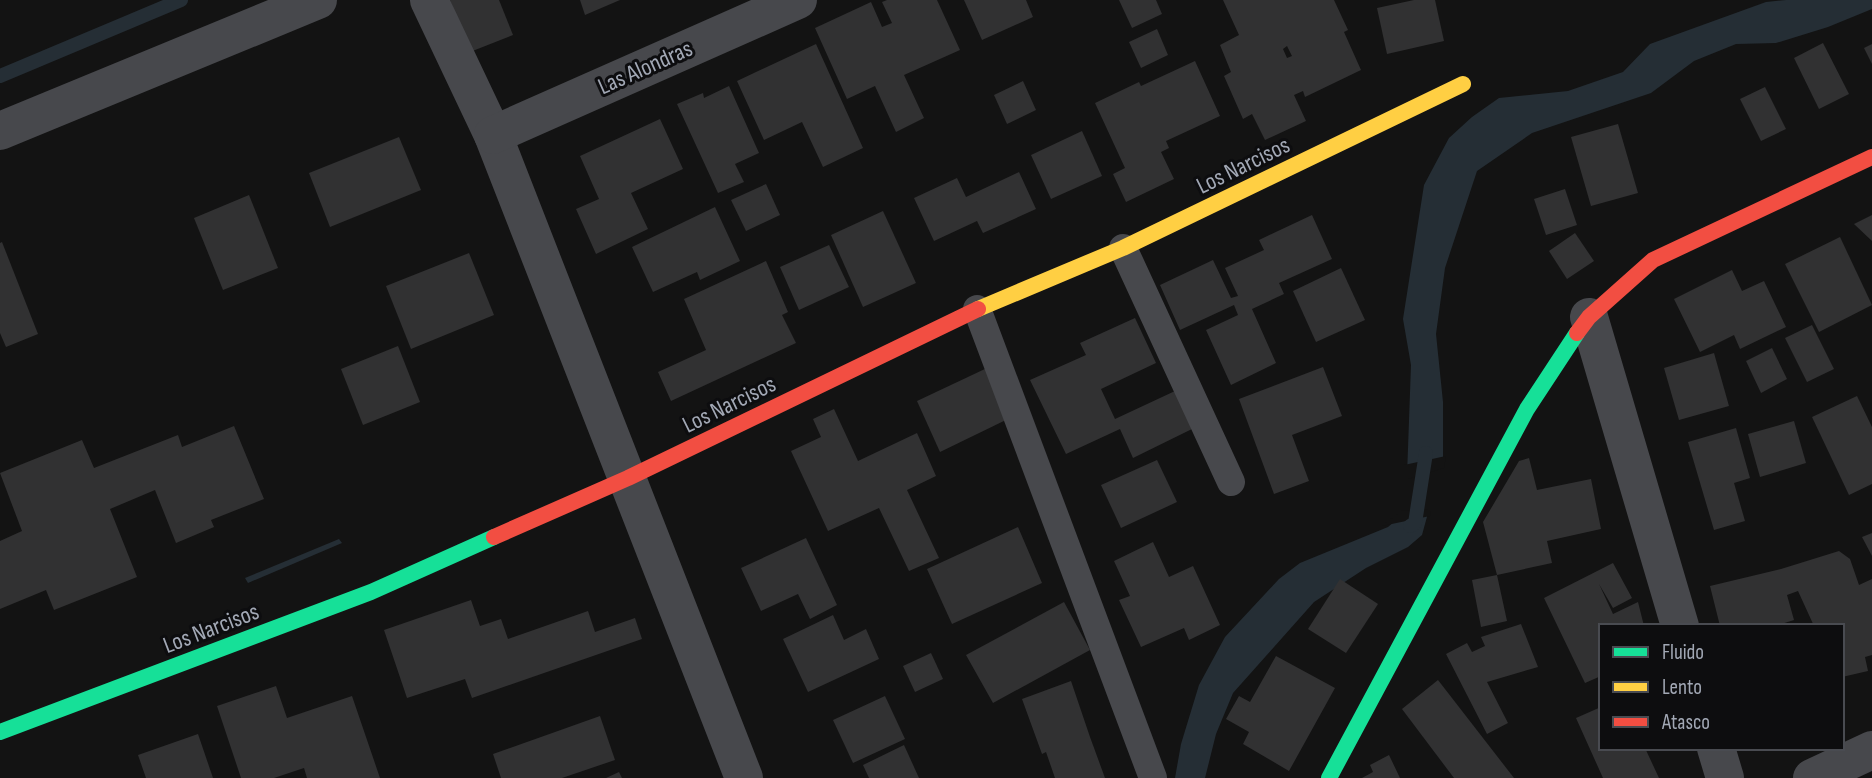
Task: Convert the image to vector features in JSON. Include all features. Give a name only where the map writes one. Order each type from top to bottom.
[{"type":"street","points":[[0,131],[318,0]]},
{"type":"street","points":[[429,0],[493,135],[744,778]]},
{"type":"street","name":"Las Alondras","points":[[493,135],[798,0]]},
{"type":"street","name":"Los Narcisos","points":[[0,732],[371,592],[628,478],[977,309],[1123,248],[1463,84]]},
{"type":"street","points":[[1329,778],[1527,409],[1558,359],[1589,317],[1653,260],[1872,157]]},
{"type":"street","points":[[1589,317],[1679,624]]},
{"type":"street","points":[[1717,750],[1725,778]]},
{"type":"street","points":[[1812,778],[1872,750]]},
{"type":"lane","points":[[1123,248],[1231,482]]},
{"type":"lane","points":[[977,309],[1153,778]]},
{"type":"shaded area","points":[[1872,0],[1872,9],[1828,27],[1776,43],[1736,44],[1694,61],[1651,93],[1532,133],[1477,171],[1445,268],[1436,334],[1443,402],[1443,465],[1407,476],[1411,365],[1403,319],[1424,185],[1449,138],[1499,98],[1568,91],[1623,72],[1650,44],[1766,2]]},
{"type":"shaded area","points":[[1428,513],[1422,535],[1408,547],[1366,568],[1314,602],[1233,693],[1216,734],[1205,778],[1175,778],[1181,744],[1199,685],[1225,637],[1279,579],[1300,563],[1388,527],[1402,515]]},
{"type":"shaded area","points":[[339,539],[342,543],[248,583],[245,578]]},
{"type":"pier","points":[[1446,456],[1444,468],[1408,479],[1404,477],[1404,465]]},
{"type":"pier","points":[[1401,511],[1431,511],[1430,516],[1382,526]]},
{"type":"building","points":[[450,0],[499,0],[513,35],[470,52]]},
{"type":"building","points":[[580,0],[620,0],[585,15]]},
{"type":"building","points":[[937,0],[960,50],[904,75],[924,118],[896,132],[875,86],[847,99],[815,28],[871,2],[882,27],[892,23],[882,2]]},
{"type":"building","points":[[964,0],[1026,0],[1033,17],[982,40]]},
{"type":"building","points":[[1119,0],[1156,0],[1162,14],[1132,28]]},
{"type":"building","points":[[1223,0],[1334,0],[1348,30],[1344,32],[1361,70],[1305,97],[1303,91],[1294,95],[1306,121],[1265,140],[1252,114],[1243,119],[1224,76],[1231,72],[1220,45],[1239,35]],"holes":[[[1287,46],[1292,56],[1287,58],[1283,49]]]},
{"type":"building","points":[[1414,0],[1435,0],[1444,41],[1387,54],[1377,8]]},
{"type":"building","points":[[1157,29],[1168,55],[1141,68],[1129,42]]},
{"type":"building","points":[[1823,43],[1849,94],[1819,109],[1794,58]]},
{"type":"building","points":[[816,44],[863,148],[823,167],[802,122],[764,140],[737,81]]},
{"type":"building","points":[[1872,44],[1872,64],[1864,48]]},
{"type":"building","points":[[1195,61],[1220,116],[1166,141],[1169,148],[1161,152],[1174,179],[1126,202],[1113,174],[1125,168],[1095,103],[1139,82],[1141,86]]},
{"type":"building","points":[[1023,81],[1036,110],[1007,124],[994,95]]},
{"type":"building","points":[[729,86],[759,153],[735,164],[744,182],[718,193],[677,104],[703,93],[704,98]]},
{"type":"building","points":[[1765,87],[1786,129],[1761,141],[1740,99]]},
{"type":"building","points":[[660,119],[683,169],[631,193],[648,229],[596,254],[576,209],[599,199],[580,156]]},
{"type":"building","points":[[1618,124],[1638,193],[1591,206],[1571,137]]},
{"type":"building","points":[[1082,131],[1102,176],[1051,199],[1031,155]]},
{"type":"building","points":[[399,137],[421,190],[330,227],[309,173]]},
{"type":"building","points":[[1019,172],[1036,209],[983,233],[977,221],[934,241],[914,198],[957,178],[966,197]]},
{"type":"building","points":[[766,184],[780,215],[746,231],[731,200]]},
{"type":"building","points":[[1565,189],[1577,225],[1546,235],[1534,199]]},
{"type":"building","points":[[249,195],[278,268],[223,290],[194,218]]},
{"type":"building","points":[[715,207],[740,261],[700,280],[697,272],[653,292],[632,247]]},
{"type":"building","points":[[883,211],[916,283],[863,307],[831,235]]},
{"type":"building","points":[[1312,215],[1332,259],[1279,283],[1284,294],[1252,309],[1276,363],[1231,385],[1206,330],[1238,315],[1234,305],[1180,330],[1160,285],[1213,260],[1231,298],[1238,296],[1225,268],[1264,250],[1259,240]]},
{"type":"building","points":[[1872,215],[1872,241],[1854,224]]},
{"type":"building","points":[[1575,233],[1594,261],[1567,279],[1549,251]]},
{"type":"building","points":[[1840,237],[1872,305],[1819,332],[1785,264]]},
{"type":"building","points":[[2,242],[38,334],[6,347],[0,333]]},
{"type":"building","points":[[829,245],[849,287],[799,310],[780,267]]},
{"type":"building","points":[[469,253],[494,315],[411,349],[386,286]]},
{"type":"building","points":[[766,261],[788,312],[782,315],[796,343],[671,401],[658,372],[706,350],[684,299]]},
{"type":"building","points":[[1341,268],[1365,320],[1316,342],[1293,291]]},
{"type":"building","points":[[1732,270],[1742,291],[1764,281],[1786,327],[1740,349],[1734,335],[1700,352],[1674,299]]},
{"type":"building","points":[[1135,318],[1156,363],[1101,389],[1115,419],[1175,391],[1192,429],[1133,458],[1120,429],[1066,454],[1030,380],[1086,355],[1080,343]]},
{"type":"building","points":[[1812,325],[1834,369],[1807,382],[1785,338]]},
{"type":"building","points":[[398,346],[420,402],[363,425],[341,369]]},
{"type":"building","points":[[1772,348],[1787,379],[1761,393],[1746,361]]},
{"type":"building","points":[[1714,353],[1729,406],[1679,420],[1664,368]]},
{"type":"building","points":[[1323,367],[1342,416],[1292,435],[1309,481],[1274,494],[1239,399]]},
{"type":"building","points":[[987,368],[1010,418],[940,452],[917,401]]},
{"type":"building","points":[[1857,396],[1872,427],[1872,484],[1849,495],[1812,417]]},
{"type":"building","points":[[834,409],[858,461],[917,433],[936,476],[907,490],[939,558],[909,571],[879,508],[828,531],[791,451],[821,437],[813,419]]},
{"type":"building","points":[[1794,421],[1806,463],[1760,477],[1748,434]]},
{"type":"building","points":[[234,426],[264,499],[211,520],[214,527],[176,543],[155,490],[110,509],[137,577],[54,610],[46,590],[0,609],[0,541],[22,531],[0,473],[82,440],[94,468],[178,435],[182,447]]},
{"type":"building","points":[[1736,428],[1750,478],[1734,483],[1745,521],[1714,530],[1688,442]]},
{"type":"building","points":[[1529,458],[1537,490],[1591,479],[1601,529],[1547,541],[1552,563],[1497,575],[1483,522],[1519,461]]},
{"type":"building","points":[[1157,460],[1177,502],[1121,528],[1101,485]]},
{"type":"building","points":[[1018,527],[1042,583],[952,624],[927,569]]},
{"type":"building","points":[[1872,533],[1872,556],[1862,537]]},
{"type":"building","points":[[806,538],[837,605],[810,619],[798,594],[761,611],[741,568]]},
{"type":"building","points":[[1153,542],[1169,577],[1193,566],[1220,625],[1189,640],[1184,628],[1141,647],[1119,600],[1130,596],[1114,561]]},
{"type":"building","points":[[1839,551],[1850,559],[1859,585],[1872,579],[1872,655],[1865,657],[1868,671],[1844,677],[1844,624],[1813,624],[1798,591],[1787,595],[1794,620],[1781,624],[1720,624],[1710,586],[1781,569]]},
{"type":"building","points":[[1613,563],[1632,598],[1613,608],[1599,584],[1613,614],[1638,602],[1644,624],[1599,624],[1599,677],[1585,683],[1544,598]]},
{"type":"building","points":[[1497,575],[1507,621],[1481,627],[1472,580]]},
{"type":"building","points":[[1340,579],[1378,604],[1346,653],[1308,629]]},
{"type":"building","points":[[471,600],[480,626],[501,619],[508,639],[588,611],[595,632],[635,618],[642,639],[472,698],[465,679],[407,698],[384,630]]},
{"type":"building","points":[[1064,602],[1090,650],[993,703],[966,655]]},
{"type":"building","points":[[833,615],[844,640],[866,629],[879,659],[808,692],[783,639]]},
{"type":"building","points":[[1521,624],[1538,667],[1487,682],[1508,723],[1487,734],[1446,654],[1467,643],[1472,652],[1485,646],[1481,637]]},
{"type":"building","points":[[931,653],[943,679],[915,692],[903,666]]},
{"type":"building","points":[[1276,656],[1335,688],[1289,771],[1243,744],[1249,732],[1226,719],[1239,696],[1250,702]]},
{"type":"building","points":[[1438,680],[1514,778],[1454,778],[1402,709]]},
{"type":"building","points":[[1071,681],[1105,778],[1055,778],[1046,752],[1042,754],[1022,699]]},
{"type":"building","points":[[276,686],[287,718],[352,696],[380,778],[307,778],[304,768],[274,778],[241,778],[217,706]]},
{"type":"building","points":[[885,696],[905,739],[853,763],[833,720]]},
{"type":"building","points":[[1599,708],[1599,750],[1646,750],[1659,778],[1603,778],[1576,718]]},
{"type":"building","points":[[600,716],[615,760],[562,778],[501,778],[493,754]]},
{"type":"building","points":[[198,734],[213,778],[146,778],[138,755]]},
{"type":"building","points":[[904,745],[919,778],[869,778],[863,765]]},
{"type":"building","points":[[1389,755],[1400,778],[1362,778],[1373,772],[1370,765]]},
{"type":"building","points":[[619,772],[622,778],[606,778]]},
{"type":"waterway","points":[[0,76],[181,0]]},
{"type":"waterway","points":[[1410,526],[1415,523],[1426,453]]},
{"type":"traffic: fast","points":[[1329,778],[1527,409],[1577,333]]},
{"type":"traffic: fast","points":[[0,732],[371,592],[494,537]]},
{"type":"traffic: slow","points":[[978,309],[1123,248],[1463,84]]},
{"type":"traffic: jam","points":[[1577,333],[1589,317],[1653,260],[1872,157]]},
{"type":"traffic: jam","points":[[494,537],[628,478],[978,309]]}]
